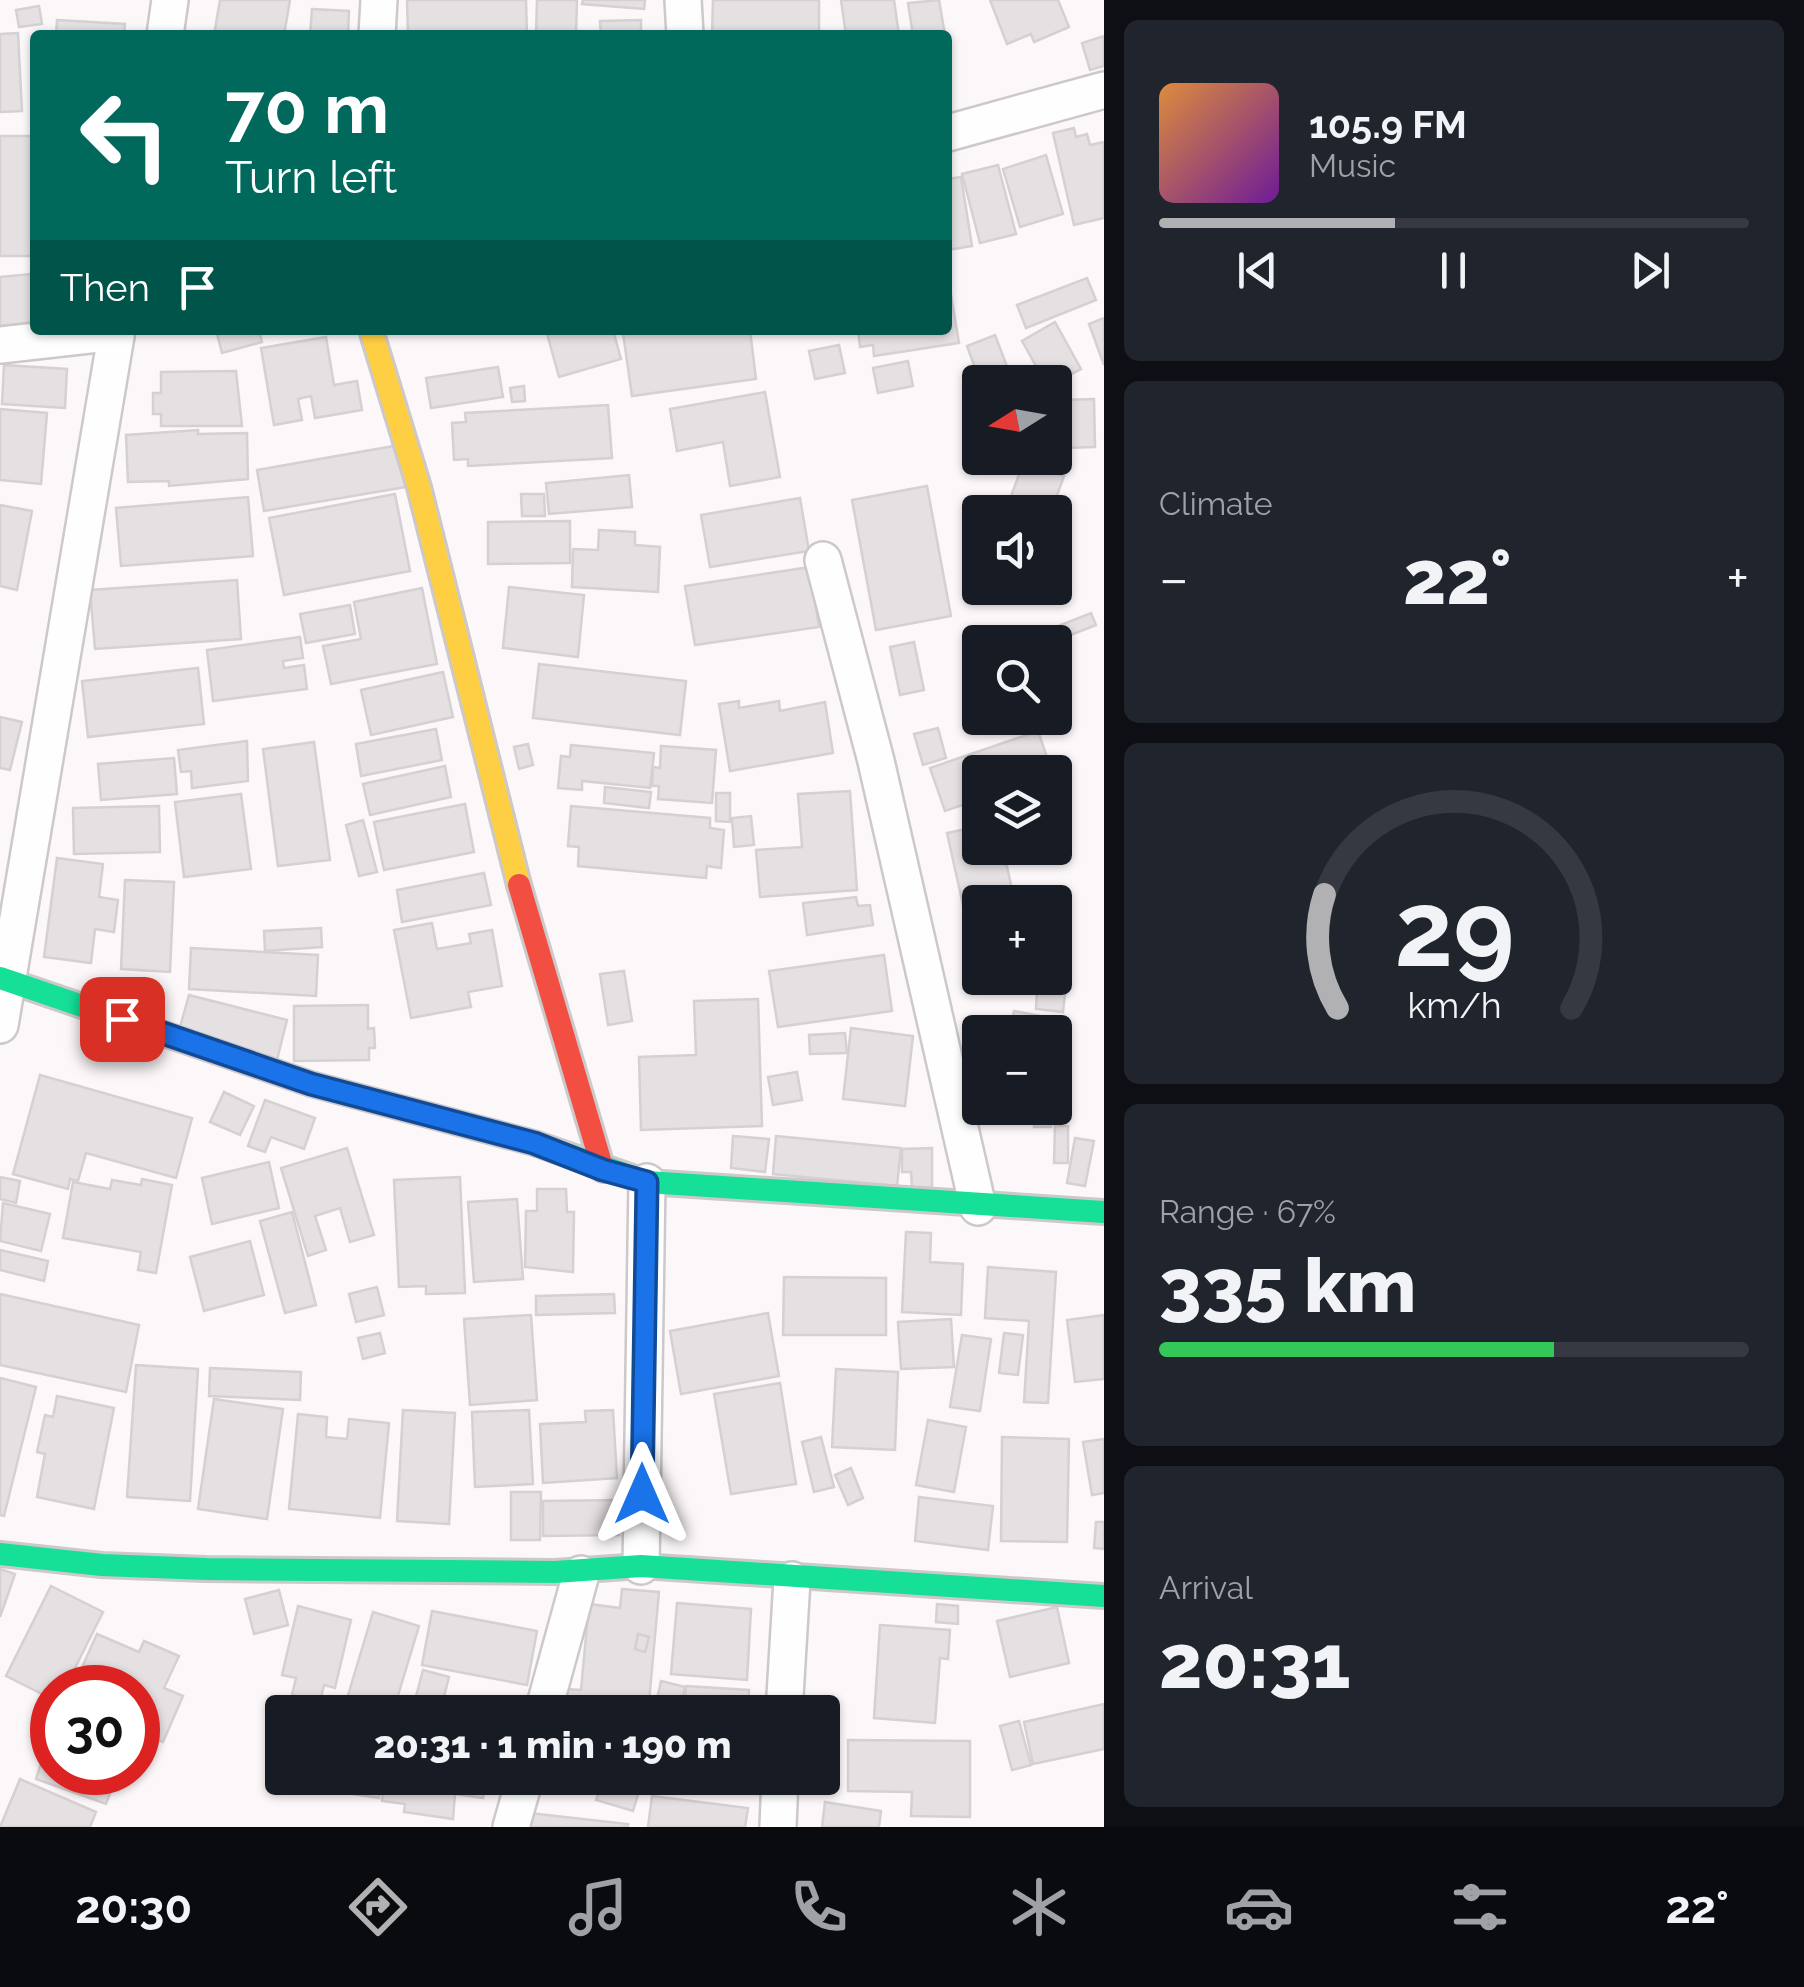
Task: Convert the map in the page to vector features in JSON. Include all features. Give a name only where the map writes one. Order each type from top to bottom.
[{"type":"street","points":[[166,30],[170,0]]},
{"type":"street","points":[[377,30],[379,0]]},
{"type":"street","points":[[682,0],[684,30]]},
{"type":"street","points":[[952,133],[1104,90]]},
{"type":"street","points":[[0,345],[84,335]]},
{"type":"street","points":[[0,1026],[4,980],[116,335]]},
{"type":"street","points":[[373,335],[419,487],[522,896],[603,1170]]},
{"type":"street","points":[[823,560],[876,761],[978,1207]]},
{"type":"street","points":[[4,980],[311,1084],[534,1143],[603,1170],[647,1182],[978,1207],[1104,1212]]},
{"type":"street","points":[[642,1566],[647,1182]]},
{"type":"street","points":[[0,1554],[71,1565],[581,1574],[642,1566],[792,1580],[1104,1596]]},
{"type":"street","points":[[548,1695],[581,1574]]},
{"type":"street","points":[[785,1695],[792,1580]]},
{"type":"street","points":[[511,1827],[520,1795]]},
{"type":"street","points":[[778,1827],[779,1795]]},
{"type":"building","points":[[220,0],[290,0],[285,30],[215,30]]},
{"type":"building","points":[[407,0],[526,0],[527,30],[408,30]]},
{"type":"building","points":[[537,0],[577,0],[576,30],[536,30]]},
{"type":"building","points":[[583,0],[645,0],[644,9],[582,4]]},
{"type":"building","points":[[713,0],[819,0],[819,30],[712,30]]},
{"type":"building","points":[[841,0],[894,0],[898,30],[845,30]]},
{"type":"building","points":[[939,0],[944,30],[912,30],[908,3]]},
{"type":"building","points":[[990,0],[1058,0],[1069,27],[1034,42],[1031,34],[1007,44]]},
{"type":"building","points":[[39,6],[42,24],[19,27],[16,10]]},
{"type":"building","points":[[312,9],[349,11],[348,30],[310,30]]},
{"type":"building","points":[[57,20],[125,24],[124,30],[56,30]]},
{"type":"building","points":[[641,20],[641,30],[601,30],[600,21]]},
{"type":"building","points":[[18,33],[22,111],[0,112],[0,34]]},
{"type":"building","points":[[1104,36],[1104,66],[1090,70],[1082,43]]},
{"type":"building","points":[[1074,128],[1076,137],[1087,134],[1090,145],[1104,142],[1104,218],[1074,225],[1053,133]]},
{"type":"building","points":[[0,136],[30,136],[30,256],[0,256]]},
{"type":"building","points":[[1046,155],[1063,214],[1020,227],[1003,169]]},
{"type":"building","points":[[998,165],[1016,234],[980,243],[962,174]]},
{"type":"building","points":[[961,177],[972,246],[952,249],[952,178]]},
{"type":"building","points":[[30,274],[30,324],[0,327],[0,277]]},
{"type":"building","points":[[1087,278],[1096,300],[1026,328],[1017,305]]},
{"type":"building","points":[[952,301],[959,343],[874,356],[873,345],[860,347],[859,335],[952,335]]},
{"type":"building","points":[[1104,318],[1104,365],[1089,324]]},
{"type":"building","points":[[1055,322],[1081,369],[1072,374],[1072,365],[1035,365],[1022,341]]},
{"type":"building","points":[[217,335],[260,335],[262,342],[222,353]]},
{"type":"building","points":[[547,335],[614,335],[621,359],[559,377]]},
{"type":"building","points":[[623,335],[751,335],[756,379],[632,396]]},
{"type":"building","points":[[995,335],[1006,365],[974,365],[967,346]]},
{"type":"building","points":[[326,337],[334,385],[357,381],[362,410],[315,418],[311,396],[298,399],[302,420],[274,425],[261,348]]},
{"type":"building","points":[[839,345],[845,373],[815,379],[809,351]]},
{"type":"building","points":[[908,361],[913,386],[878,393],[873,368]]},
{"type":"building","points":[[4,365],[67,369],[65,408],[2,404]]},
{"type":"building","points":[[498,367],[503,397],[431,408],[426,378]]},
{"type":"building","points":[[236,371],[242,426],[161,426],[161,414],[153,414],[153,393],[161,393],[161,372]]},
{"type":"building","points":[[524,386],[525,401],[512,402],[510,388]]},
{"type":"building","points":[[765,392],[780,477],[730,486],[723,442],[677,451],[670,409]]},
{"type":"building","points":[[1094,399],[1095,447],[1072,448],[1072,400]]},
{"type":"building","points":[[608,405],[612,458],[468,466],[468,459],[454,460],[452,423],[466,422],[465,413]]},
{"type":"building","points":[[0,409],[47,413],[41,484],[0,480]]},
{"type":"building","points":[[198,430],[198,434],[247,433],[248,479],[169,486],[169,481],[128,482],[126,435]]},
{"type":"building","points":[[405,444],[412,486],[264,511],[257,470]]},
{"type":"building","points":[[629,475],[632,507],[549,514],[546,483]]},
{"type":"building","points":[[1019,475],[1064,476],[1057,495],[1011,495]]},
{"type":"building","points":[[927,486],[951,616],[876,630],[852,500]]},
{"type":"building","points":[[395,494],[410,571],[284,595],[269,518]]},
{"type":"building","points":[[521,494],[544,494],[545,516],[522,516]]},
{"type":"building","points":[[248,497],[253,556],[121,566],[116,508]]},
{"type":"building","points":[[800,498],[809,551],[710,567],[701,515]]},
{"type":"building","points":[[0,505],[32,511],[17,590],[0,586]]},
{"type":"building","points":[[570,521],[570,563],[488,564],[488,522]]},
{"type":"building","points":[[599,530],[635,532],[635,545],[660,547],[658,592],[572,587],[573,549],[598,550]]},
{"type":"building","points":[[810,567],[819,627],[695,645],[685,586]]},
{"type":"building","points":[[237,580],[241,639],[95,649],[90,590]]},
{"type":"building","points":[[509,587],[584,595],[578,657],[503,648]]},
{"type":"building","points":[[422,588],[437,664],[331,684],[323,646],[361,639],[354,602]]},
{"type":"building","points":[[350,605],[355,634],[306,643],[300,614]]},
{"type":"building","points":[[1091,613],[1096,625],[1072,634],[1072,625],[1061,625]]},
{"type":"building","points":[[300,637],[303,658],[283,661],[284,668],[304,665],[307,689],[213,701],[207,650]]},
{"type":"building","points":[[914,642],[924,690],[900,695],[890,647]]},
{"type":"building","points":[[539,664],[686,681],[680,735],[533,718]]},
{"type":"building","points":[[198,668],[204,724],[88,737],[82,681]]},
{"type":"building","points":[[443,672],[453,717],[371,735],[361,690]]},
{"type":"building","points":[[739,701],[739,708],[779,701],[780,711],[825,702],[833,753],[730,771],[719,704]]},
{"type":"building","points":[[0,717],[22,722],[10,770],[0,768]]},
{"type":"building","points":[[938,728],[946,758],[923,765],[914,734]]},
{"type":"building","points":[[436,729],[442,760],[361,776],[356,744]]},
{"type":"building","points":[[1026,735],[1039,735],[1046,755],[968,755]]},
{"type":"building","points":[[247,741],[248,781],[192,788],[191,771],[181,772],[178,750]]},
{"type":"building","points":[[314,742],[330,860],[278,866],[263,749]]},
{"type":"building","points":[[528,744],[533,765],[519,769],[514,747]]},
{"type":"building","points":[[571,745],[654,753],[650,788],[582,781],[582,790],[558,788],[561,756],[570,757]]},
{"type":"building","points":[[661,746],[716,750],[712,803],[658,799],[659,786],[652,786],[653,767],[660,768]]},
{"type":"building","points":[[962,757],[962,805],[945,811],[930,768]]},
{"type":"building","points":[[174,758],[177,794],[101,800],[98,764]]},
{"type":"building","points":[[445,766],[451,797],[370,815],[363,784]]},
{"type":"building","points":[[605,787],[651,792],[649,808],[604,803]]},
{"type":"building","points":[[850,791],[857,890],[760,897],[756,850],[802,847],[798,794]]},
{"type":"building","points":[[716,793],[730,793],[730,822],[716,821]]},
{"type":"building","points":[[241,794],[251,869],[184,877],[175,802]]},
{"type":"building","points":[[465,804],[474,852],[384,870],[374,822]]},
{"type":"building","points":[[159,806],[160,852],[74,854],[73,808]]},
{"type":"building","points":[[571,806],[710,818],[710,828],[724,830],[721,868],[707,866],[706,878],[578,866],[579,847],[568,846]]},
{"type":"building","points":[[751,816],[754,845],[734,847],[732,818]]},
{"type":"building","points":[[363,820],[377,872],[359,876],[346,825]]},
{"type":"building","points":[[962,830],[962,865],[1007,865],[1011,885],[962,885],[962,900],[947,833]]},
{"type":"building","points":[[57,858],[103,864],[99,897],[118,900],[114,932],[95,929],[91,963],[44,957]]},
{"type":"building","points":[[484,873],[491,905],[402,922],[397,890]]},
{"type":"building","points":[[125,880],[174,882],[170,972],[121,969]]},
{"type":"building","points":[[856,897],[858,906],[870,905],[873,925],[807,935],[803,903]]},
{"type":"building","points":[[432,923],[437,949],[471,943],[469,934],[492,930],[502,986],[468,992],[471,1007],[411,1018],[394,930]]},
{"type":"building","points":[[321,928],[322,947],[265,951],[264,931]]},
{"type":"building","points":[[191,948],[318,955],[316,996],[189,989]]},
{"type":"building","points":[[884,955],[892,1011],[778,1027],[769,971]]},
{"type":"building","points":[[624,971],[632,1021],[608,1025],[600,974]]},
{"type":"building","points":[[189,995],[287,1020],[277,1060],[178,1034]]},
{"type":"building","points":[[1037,995],[1065,995],[1063,1012],[1036,1009]]},
{"type":"building","points":[[758,999],[762,1126],[641,1130],[639,1057],[696,1055],[694,1001]]},
{"type":"building","points":[[368,1005],[368,1029],[374,1028],[375,1048],[369,1048],[369,1060],[294,1061],[294,1006]]},
{"type":"building","points":[[851,1028],[913,1036],[905,1106],[843,1099]]},
{"type":"building","points":[[845,1033],[847,1053],[810,1054],[809,1035]]},
{"type":"building","points":[[797,1072],[802,1100],[773,1105],[768,1077]]},
{"type":"building","points":[[40,1075],[192,1118],[176,1178],[86,1153],[78,1181],[70,1179],[68,1189],[13,1174]]},
{"type":"building","points":[[224,1092],[254,1106],[240,1135],[210,1122]]},
{"type":"building","points":[[265,1100],[315,1118],[304,1149],[271,1137],[265,1152],[248,1146]]},
{"type":"building","points":[[1055,1126],[1068,1126],[1068,1163],[1054,1163]]},
{"type":"building","points":[[733,1136],[769,1139],[765,1172],[731,1168]]},
{"type":"building","points":[[776,1136],[901,1148],[897,1186],[773,1174]]},
{"type":"building","points":[[1075,1138],[1094,1141],[1085,1186],[1067,1183]]},
{"type":"building","points":[[347,1148],[374,1235],[350,1242],[340,1208],[315,1216],[326,1250],[308,1256],[281,1168]]},
{"type":"building","points":[[932,1148],[932,1188],[912,1188],[911,1172],[902,1172],[902,1149]]},
{"type":"building","points":[[269,1162],[279,1208],[212,1224],[202,1178]]},
{"type":"building","points":[[0,1177],[20,1181],[16,1203],[0,1199]]},
{"type":"building","points":[[460,1177],[465,1293],[426,1294],[426,1286],[399,1287],[394,1180]]},
{"type":"building","points":[[142,1179],[172,1185],[156,1273],[138,1270],[141,1252],[63,1238],[73,1182],[110,1189],[112,1180],[141,1185]]},
{"type":"building","points":[[537,1189],[566,1189],[567,1212],[574,1212],[573,1272],[525,1267],[526,1211],[537,1211]]},
{"type":"building","points":[[517,1199],[523,1279],[474,1282],[468,1202]]},
{"type":"building","points":[[3,1203],[50,1214],[41,1251],[0,1241]]},
{"type":"building","points":[[292,1212],[316,1305],[285,1313],[260,1221]]},
{"type":"building","points":[[906,1232],[931,1233],[930,1262],[963,1264],[961,1315],[902,1312]]},
{"type":"building","points":[[250,1241],[264,1295],[204,1311],[190,1257]]},
{"type":"building","points":[[0,1250],[48,1261],[44,1281],[0,1270]]},
{"type":"building","points":[[988,1267],[1056,1272],[1048,1403],[1024,1402],[1029,1321],[985,1318]]},
{"type":"building","points":[[784,1277],[886,1278],[886,1335],[783,1335]]},
{"type":"building","points":[[377,1287],[384,1315],[356,1322],[349,1294]]},
{"type":"building","points":[[0,1294],[139,1325],[126,1392],[0,1365]]},
{"type":"building","points":[[614,1294],[615,1313],[536,1315],[536,1296]]},
{"type":"building","points":[[768,1313],[779,1376],[681,1394],[670,1331]]},
{"type":"building","points":[[531,1315],[537,1400],[470,1405],[464,1319]]},
{"type":"building","points":[[1104,1315],[1104,1379],[1075,1382],[1067,1320]]},
{"type":"building","points":[[951,1319],[954,1367],[901,1369],[898,1322]]},
{"type":"building","points":[[380,1333],[385,1353],[363,1359],[358,1338]]},
{"type":"building","points":[[1004,1333],[1023,1335],[1018,1375],[999,1373]]},
{"type":"building","points":[[962,1335],[991,1339],[980,1411],[950,1407]]},
{"type":"building","points":[[136,1365],[198,1369],[190,1501],[127,1497]]},
{"type":"building","points":[[210,1368],[301,1372],[300,1400],[209,1396]]},
{"type":"building","points":[[836,1369],[898,1372],[895,1450],[832,1447]]},
{"type":"building","points":[[0,1378],[36,1387],[4,1516],[0,1515]]},
{"type":"building","points":[[780,1383],[796,1484],[731,1494],[714,1394]]},
{"type":"building","points":[[57,1396],[114,1408],[94,1509],[37,1497],[45,1454],[37,1452],[45,1415],[53,1417]]},
{"type":"building","points":[[214,1399],[283,1409],[267,1519],[198,1509]]},
{"type":"building","points":[[403,1410],[455,1413],[449,1524],[397,1521]]},
{"type":"building","points":[[529,1410],[533,1484],[475,1487],[472,1412]]},
{"type":"building","points":[[613,1410],[617,1478],[543,1483],[540,1424],[586,1422],[585,1411]]},
{"type":"building","points":[[298,1414],[327,1417],[326,1437],[347,1439],[349,1419],[389,1423],[380,1518],[289,1509]]},
{"type":"building","points":[[928,1420],[966,1427],[954,1492],[916,1485]]},
{"type":"building","points":[[821,1437],[834,1487],[814,1492],[802,1442]]},
{"type":"building","points":[[1002,1437],[1069,1439],[1067,1542],[1001,1541]]},
{"type":"building","points":[[1104,1439],[1104,1493],[1092,1495],[1083,1442]]},
{"type":"building","points":[[851,1468],[863,1498],[848,1505],[835,1475]]},
{"type":"building","points":[[511,1492],[541,1492],[540,1540],[511,1540]]},
{"type":"building","points":[[919,1497],[993,1506],[988,1550],[915,1541]]},
{"type":"building","points":[[618,1500],[619,1535],[543,1536],[543,1501]]},
{"type":"building","points":[[1096,1522],[1104,1522],[1104,1549],[1094,1548]]},
{"type":"building","points":[[0,1569],[15,1574],[0,1617]]},
{"type":"building","points":[[51,1586],[103,1612],[76,1665],[30,1665],[30,1688],[6,1676]]},
{"type":"building","points":[[622,1589],[659,1592],[650,1695],[566,1695],[567,1689],[581,1690],[589,1604],[620,1608]],"holes":[[[638,1634],[649,1637],[645,1652],[635,1649]]]},
{"type":"building","points":[[279,1590],[288,1625],[254,1634],[245,1599]]},
{"type":"building","points":[[677,1603],[751,1609],[747,1680],[671,1674]]},
{"type":"building","points":[[937,1604],[958,1606],[958,1624],[936,1622]]},
{"type":"building","points":[[298,1606],[351,1620],[335,1688],[324,1685],[322,1695],[292,1695],[296,1678],[282,1675]]},
{"type":"building","points":[[1057,1607],[1069,1663],[1010,1677],[997,1621]]},
{"type":"building","points":[[432,1611],[537,1631],[527,1685],[422,1665]]},
{"type":"building","points":[[373,1612],[419,1626],[398,1695],[348,1695]]},
{"type":"building","points":[[880,1625],[950,1630],[948,1659],[940,1658],[935,1723],[874,1718]]},
{"type":"building","points":[[97,1634],[139,1652],[144,1641],[179,1656],[164,1688],[183,1696],[163,1742],[160,1665],[83,1665]]},
{"type":"building","points":[[638,1634],[649,1637],[645,1652],[635,1649]]},
{"type":"building","points":[[423,1670],[449,1677],[444,1695],[416,1695]]},
{"type":"building","points":[[661,1681],[685,1687],[683,1695],[658,1695]]},
{"type":"building","points":[[686,1686],[749,1690],[749,1695],[685,1695]]},
{"type":"building","points":[[1104,1704],[1104,1749],[1033,1764],[1024,1722]]},
{"type":"building","points":[[1019,1721],[1031,1765],[1012,1770],[1000,1726]]},
{"type":"building","points":[[848,1740],[970,1741],[970,1817],[911,1816],[912,1792],[848,1791]]},
{"type":"building","points":[[20,1779],[30,1783],[30,1795],[57,1795],[96,1812],[90,1827],[0,1827]]},
{"type":"building","points":[[81,1795],[109,1795],[106,1804]]},
{"type":"building","points":[[383,1795],[455,1795],[453,1819],[404,1812],[405,1804],[382,1801]]},
{"type":"building","points":[[598,1795],[638,1795],[633,1811],[596,1800]]},
{"type":"building","points":[[652,1796],[748,1808],[745,1827],[648,1827]]},
{"type":"building","points":[[825,1802],[881,1811],[879,1827],[822,1827]]},
{"type":"building","points":[[529,1813],[628,1824],[628,1827],[528,1827]]},
{"type":"traffic: fast","points":[[0,978],[311,1084],[534,1143],[647,1182],[1104,1212]]},
{"type":"traffic: fast","points":[[0,1554],[102,1565],[206,1569],[555,1572],[641,1566],[1104,1596]]},
{"type":"traffic: slow","points":[[373,335],[419,487],[519,885]]},
{"type":"traffic: jam","points":[[519,885],[603,1170]]},
{"type":"route","points":[[122,1019],[311,1084],[534,1143],[603,1170],[647,1182],[642,1494]]}]
